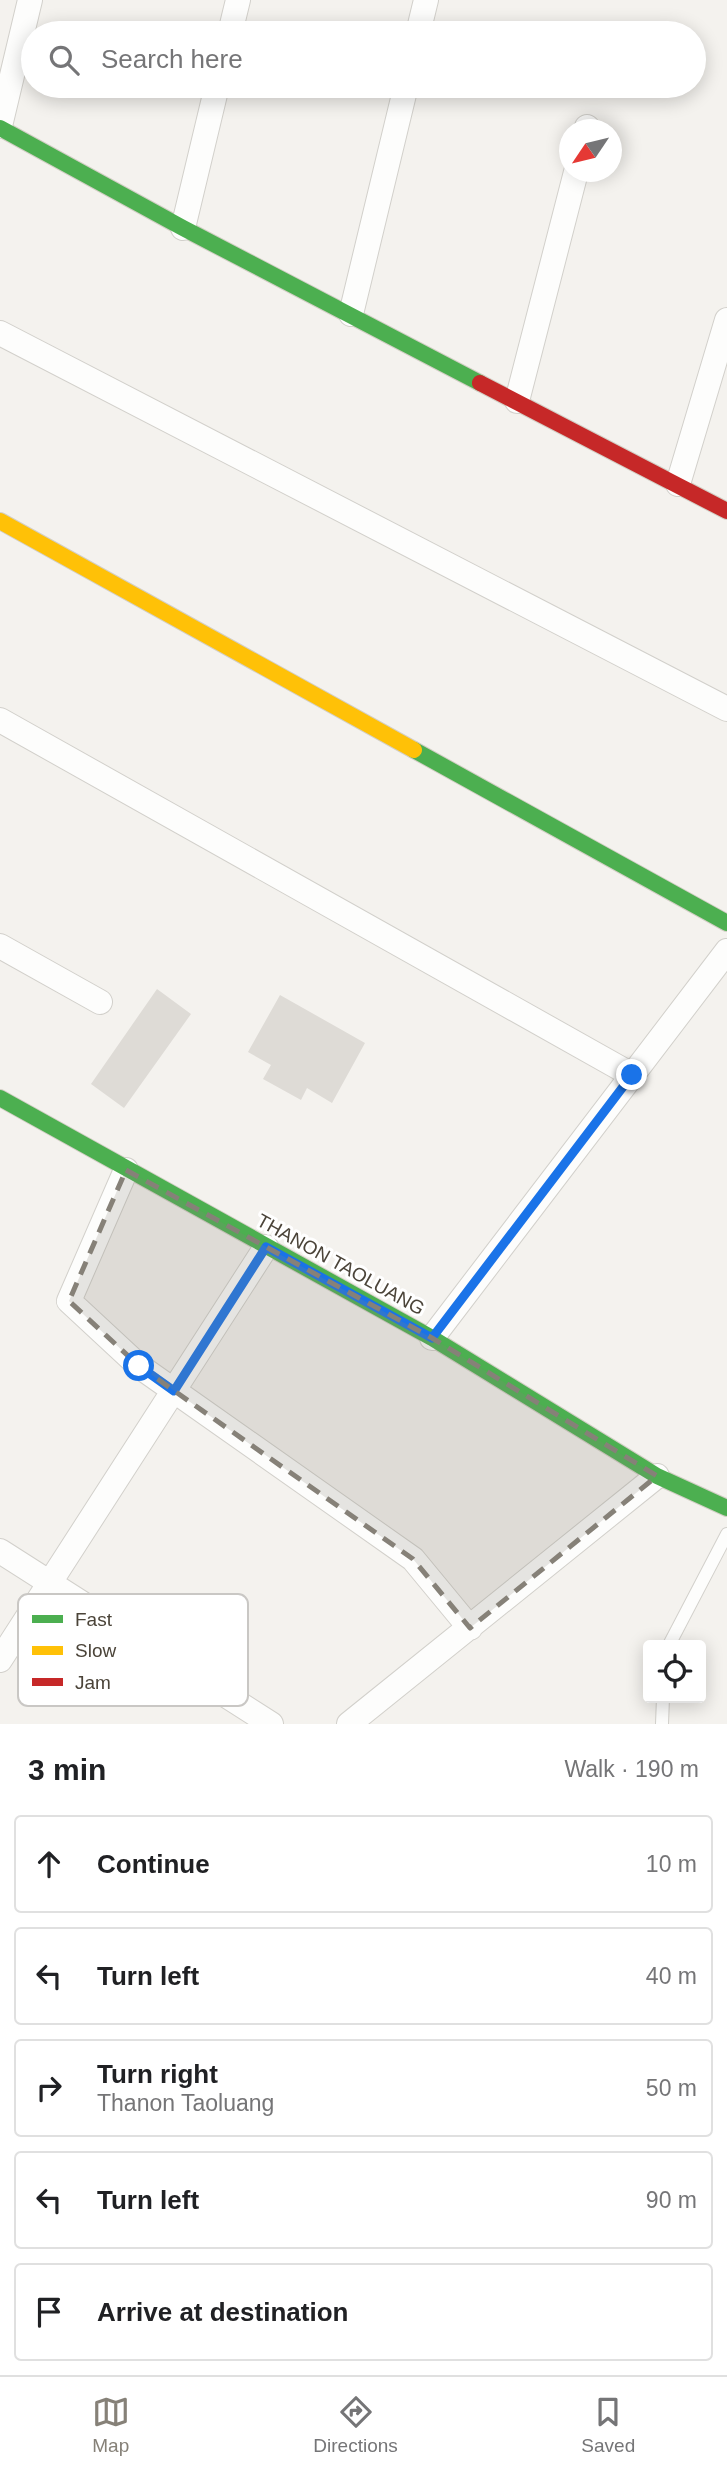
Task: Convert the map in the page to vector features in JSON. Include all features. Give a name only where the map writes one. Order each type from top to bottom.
[{"type":"street","points":[[25,21],[30,0]]},
{"type":"street","points":[[233,21],[238,0]]},
{"type":"street","points":[[421,21],[426,0]]},
{"type":"street","points":[[21,38],[0,127],[183,228],[727,511]]},
{"type":"street","points":[[183,228],[214,98]]},
{"type":"street","points":[[351,314],[402,98]]},
{"type":"street","points":[[517,401],[573,182]]},
{"type":"street","points":[[678,484],[727,320]]},
{"type":"street","points":[[0,333],[727,709]]},
{"type":"street","points":[[0,521],[727,923]]},
{"type":"street","points":[[0,720],[632,1075]]},
{"type":"street","points":[[0,946],[100,1002]]},
{"type":"street","points":[[432,1338],[727,951]]},
{"type":"street","name":"THANON TAOLUANG","points":[[0,1098],[432,1338],[657,1476],[727,1508]]},
{"type":"street","points":[[126,1170],[69,1301],[139,1366],[412,1559],[470,1628]]},
{"type":"street","points":[[43,1594],[266,1247]]},
{"type":"street","points":[[349,1724],[657,1476]]},
{"type":"street","points":[[0,1551],[67,1594]]},
{"type":"street","points":[[0,1661],[18,1633]]},
{"type":"street","points":[[243,1706],[271,1724]]},
{"type":"lane","points":[[672,1640],[727,1534]]},
{"type":"lane","points":[[662,1724],[663,1703]]},
{"type":"highlighted area","points":[[126,1170],[432,1338],[657,1476],[470,1628],[413,1559],[139,1366],[69,1301]]},
{"type":"building","points":[[157,989],[191,1014],[124,1108],[91,1084]]},
{"type":"building","points":[[280,995],[365,1043],[332,1103],[307,1088],[301,1100],[263,1079],[271,1065],[248,1052]]},
{"type":"traffic: fast","points":[[0,128],[183,228],[480,383]]},
{"type":"traffic: fast","points":[[414,750],[727,923]]},
{"type":"traffic: fast","points":[[0,1098],[432,1338],[657,1476],[727,1508]]},
{"type":"traffic: slow","points":[[0,521],[414,750]]},
{"type":"traffic: jam","points":[[480,383],[727,511]]},
{"type":"route","points":[[139,1366],[174,1391],[266,1247],[432,1338],[632,1075]]}]
